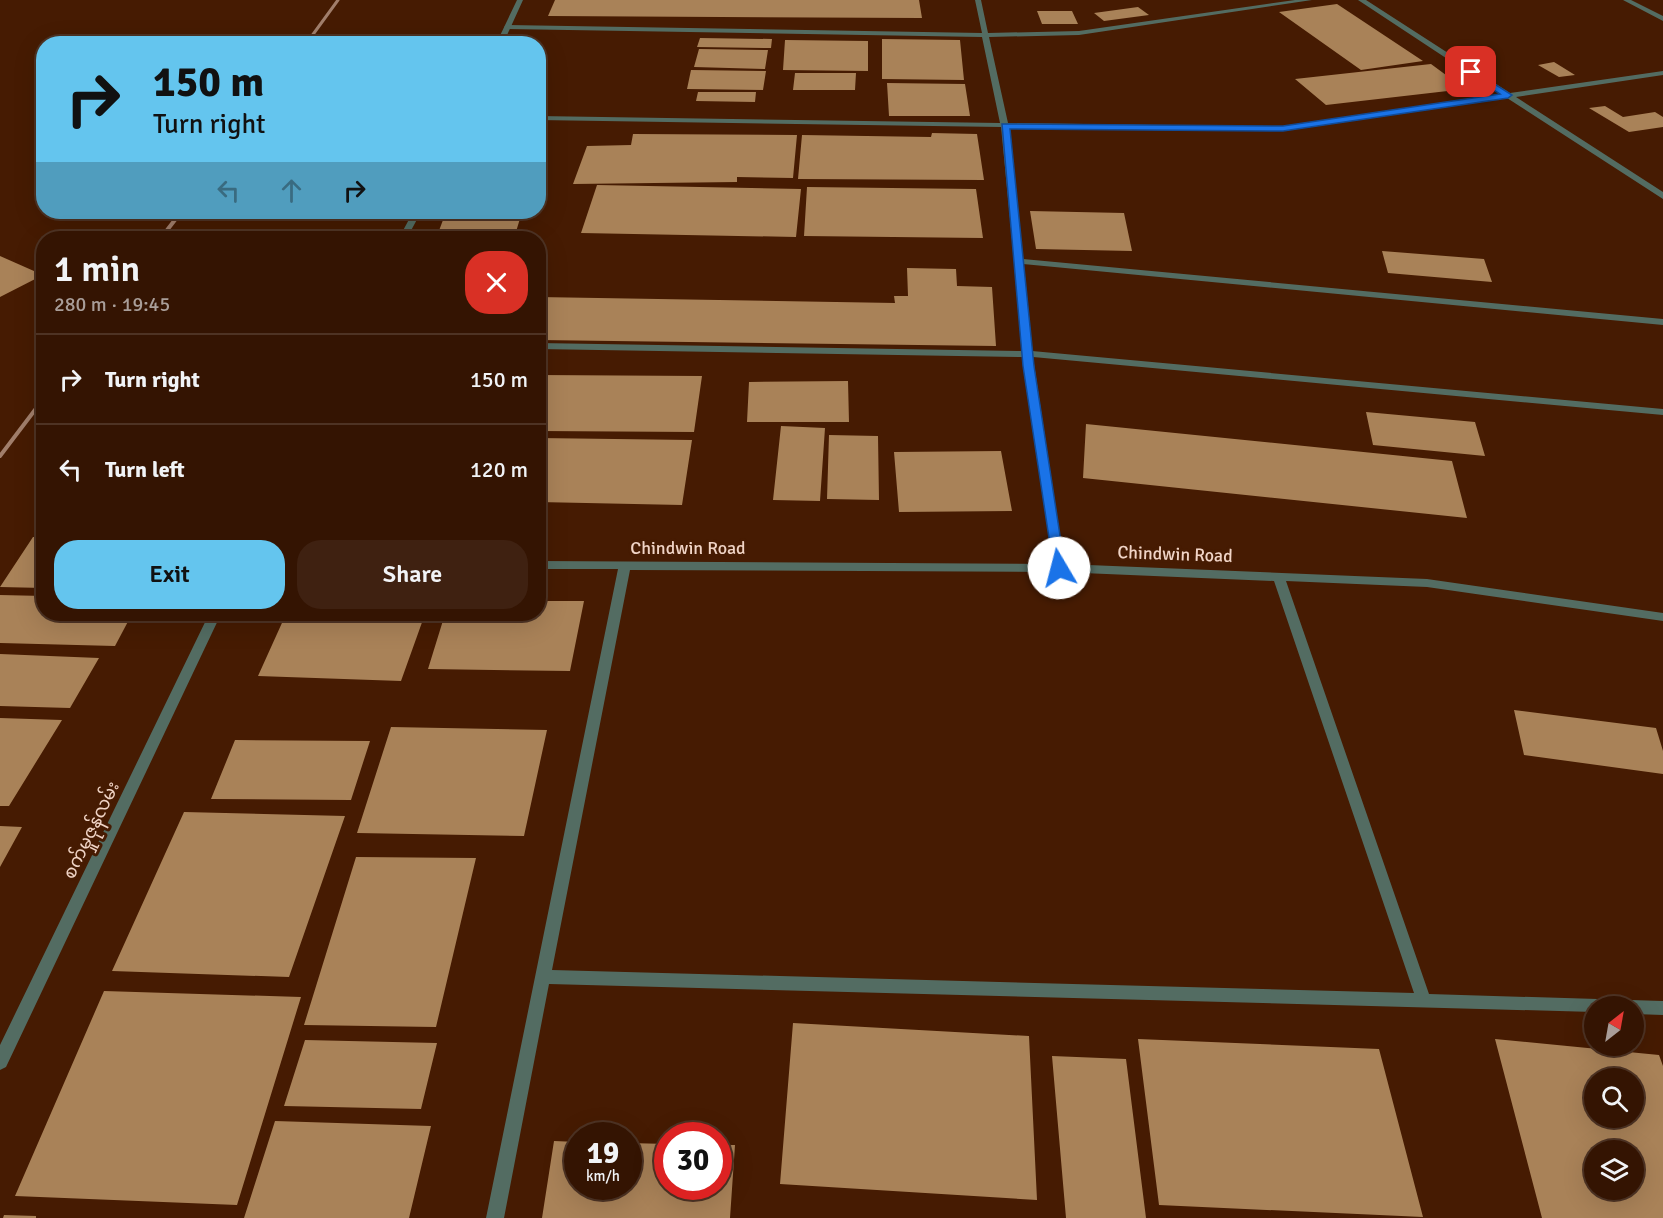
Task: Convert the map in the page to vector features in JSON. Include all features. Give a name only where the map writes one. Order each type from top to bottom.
[{"type":"street","points":[[503,36],[519,0]]},
{"type":"street","points":[[978,0],[1005,126],[1028,354],[1059,568]]},
{"type":"street","points":[[507,27],[986,35],[1079,33],[1309,0]]},
{"type":"street","points":[[1360,0],[1663,196]]},
{"type":"street","points":[[1626,0],[1663,19]]},
{"type":"street","points":[[546,118],[1283,129],[1663,73]]},
{"type":"street","points":[[1018,261],[1663,322]]},
{"type":"street","points":[[546,346],[1028,354],[1663,412]]},
{"type":"street","name":"Chindwin Road","points":[[546,565],[1059,568],[1427,583],[1663,617]]},
{"type":"street","points":[[495,1218],[625,566]]},
{"type":"street","points":[[1279,577],[1424,1001]]},
{"type":"street","name":"စက်မှုဇုန်လမ်း","points":[[0,1062],[212,621]]},
{"type":"street","points":[[543,977],[1584,1005]]},
{"type":"street","points":[[1644,1007],[1663,1008]]},
{"type":"building","points":[[555,0],[919,0],[922,18],[548,16]]},
{"type":"building","points":[[1337,4],[1423,61],[1361,70],[1279,12]]},
{"type":"building","points":[[1138,7],[1149,15],[1104,21],[1094,13]]},
{"type":"building","points":[[1037,11],[1072,11],[1078,24],[1042,24]]},
{"type":"building","points":[[700,38],[772,39],[771,48],[697,47]]},
{"type":"building","points":[[882,39],[960,40],[964,80],[882,79]]},
{"type":"building","points":[[785,40],[868,41],[868,71],[783,70]]},
{"type":"building","points":[[699,49],[768,50],[765,69],[694,67]]},
{"type":"building","points":[[1554,62],[1575,75],[1559,77],[1538,65]]},
{"type":"building","points":[[1431,64],[1465,89],[1326,105],[1295,79]]},
{"type":"building","points":[[691,70],[766,71],[763,90],[687,89]]},
{"type":"building","points":[[795,73],[856,73],[855,90],[793,90]]},
{"type":"building","points":[[887,83],[965,84],[970,116],[889,116]]},
{"type":"building","points":[[698,92],[756,92],[755,102],[696,101]]},
{"type":"building","points":[[1605,106],[1623,117],[1655,112],[1663,117],[1663,127],[1629,132],[1589,108]]},
{"type":"building","points":[[932,133],[977,134],[984,180],[798,179],[802,135],[931,137]]},
{"type":"building","points":[[633,134],[797,135],[793,178],[737,177],[737,182],[573,184],[587,146],[631,145]]},
{"type":"building","points":[[597,185],[801,189],[796,237],[581,233]]},
{"type":"building","points":[[807,187],[976,189],[983,238],[804,236]]},
{"type":"building","points":[[1030,211],[1124,213],[1132,251],[1036,249]]},
{"type":"building","points":[[443,219],[520,219],[516,231],[439,231]]},
{"type":"building","points":[[1382,251],[1484,259],[1492,282],[1388,273]]},
{"type":"building","points":[[0,256],[36,272],[36,279],[0,297]]},
{"type":"building","points":[[907,268],[956,269],[957,286],[992,287],[996,346],[546,340],[546,297],[895,303],[894,296],[908,296]]},
{"type":"building","points":[[546,375],[702,376],[694,432],[546,431]]},
{"type":"building","points":[[848,381],[849,422],[747,422],[749,382]]},
{"type":"building","points":[[1366,412],[1475,422],[1485,456],[1373,445]]},
{"type":"building","points":[[1086,424],[1452,461],[1467,518],[1083,478]]},
{"type":"building","points":[[781,426],[825,428],[820,501],[773,500]]},
{"type":"building","points":[[829,435],[878,436],[879,500],[827,499]]},
{"type":"building","points":[[546,438],[692,440],[682,505],[546,502]]},
{"type":"building","points":[[1001,451],[1012,511],[899,512],[894,452]]},
{"type":"building","points":[[33,537],[36,537],[36,588],[0,587]]},
{"type":"building","points":[[0,595],[36,596],[36,621],[128,621],[115,646],[0,643]]},
{"type":"building","points":[[546,601],[584,601],[570,671],[428,669],[443,621],[546,621]]},
{"type":"building","points":[[283,621],[422,621],[401,681],[258,676]]},
{"type":"building","points":[[0,654],[99,658],[70,708],[0,706]]},
{"type":"building","points":[[1514,710],[1656,728],[1663,751],[1663,774],[1524,755]]},
{"type":"building","points":[[0,718],[62,720],[9,806],[0,806]]},
{"type":"building","points":[[391,727],[547,730],[524,836],[357,833]]},
{"type":"building","points":[[235,740],[370,741],[351,800],[211,799]]},
{"type":"building","points":[[184,812],[345,816],[289,977],[112,971]]},
{"type":"building","points":[[0,826],[22,827],[0,867]]},
{"type":"building","points":[[356,857],[476,858],[436,1027],[304,1025]]},
{"type":"building","points":[[104,991],[301,997],[237,1205],[15,1196]]},
{"type":"building","points":[[793,1023],[1029,1036],[1037,1200],[780,1184]]},
{"type":"building","points":[[1138,1039],[1379,1049],[1423,1217],[1159,1205]]},
{"type":"building","points":[[1495,1039],[1584,1048],[1584,1056],[1659,1055],[1663,1066],[1663,1218],[1542,1218]]},
{"type":"building","points":[[305,1040],[437,1043],[421,1109],[284,1106]]},
{"type":"building","points":[[1052,1056],[1126,1059],[1146,1218],[1066,1218]]},
{"type":"building","points":[[275,1121],[431,1126],[409,1218],[244,1218]]},
{"type":"building","points":[[554,1141],[564,1141],[564,1200],[642,1200],[642,1143],[654,1144],[654,1200],[731,1200],[730,1218],[542,1218]]},
{"type":"building","points":[[732,1145],[735,1145],[732,1189]]},
{"type":"building","points":[[4,1215],[36,1216],[36,1218],[3,1218]]},
{"type":"railway","points":[[312,36],[338,0]]},
{"type":"railway","points":[[166,231],[176,219]]},
{"type":"railway","points":[[0,456],[36,409]]},
{"type":"route","points":[[1059,568],[1029,366],[1005,126],[1283,129],[1508,95],[1471,72]]}]
